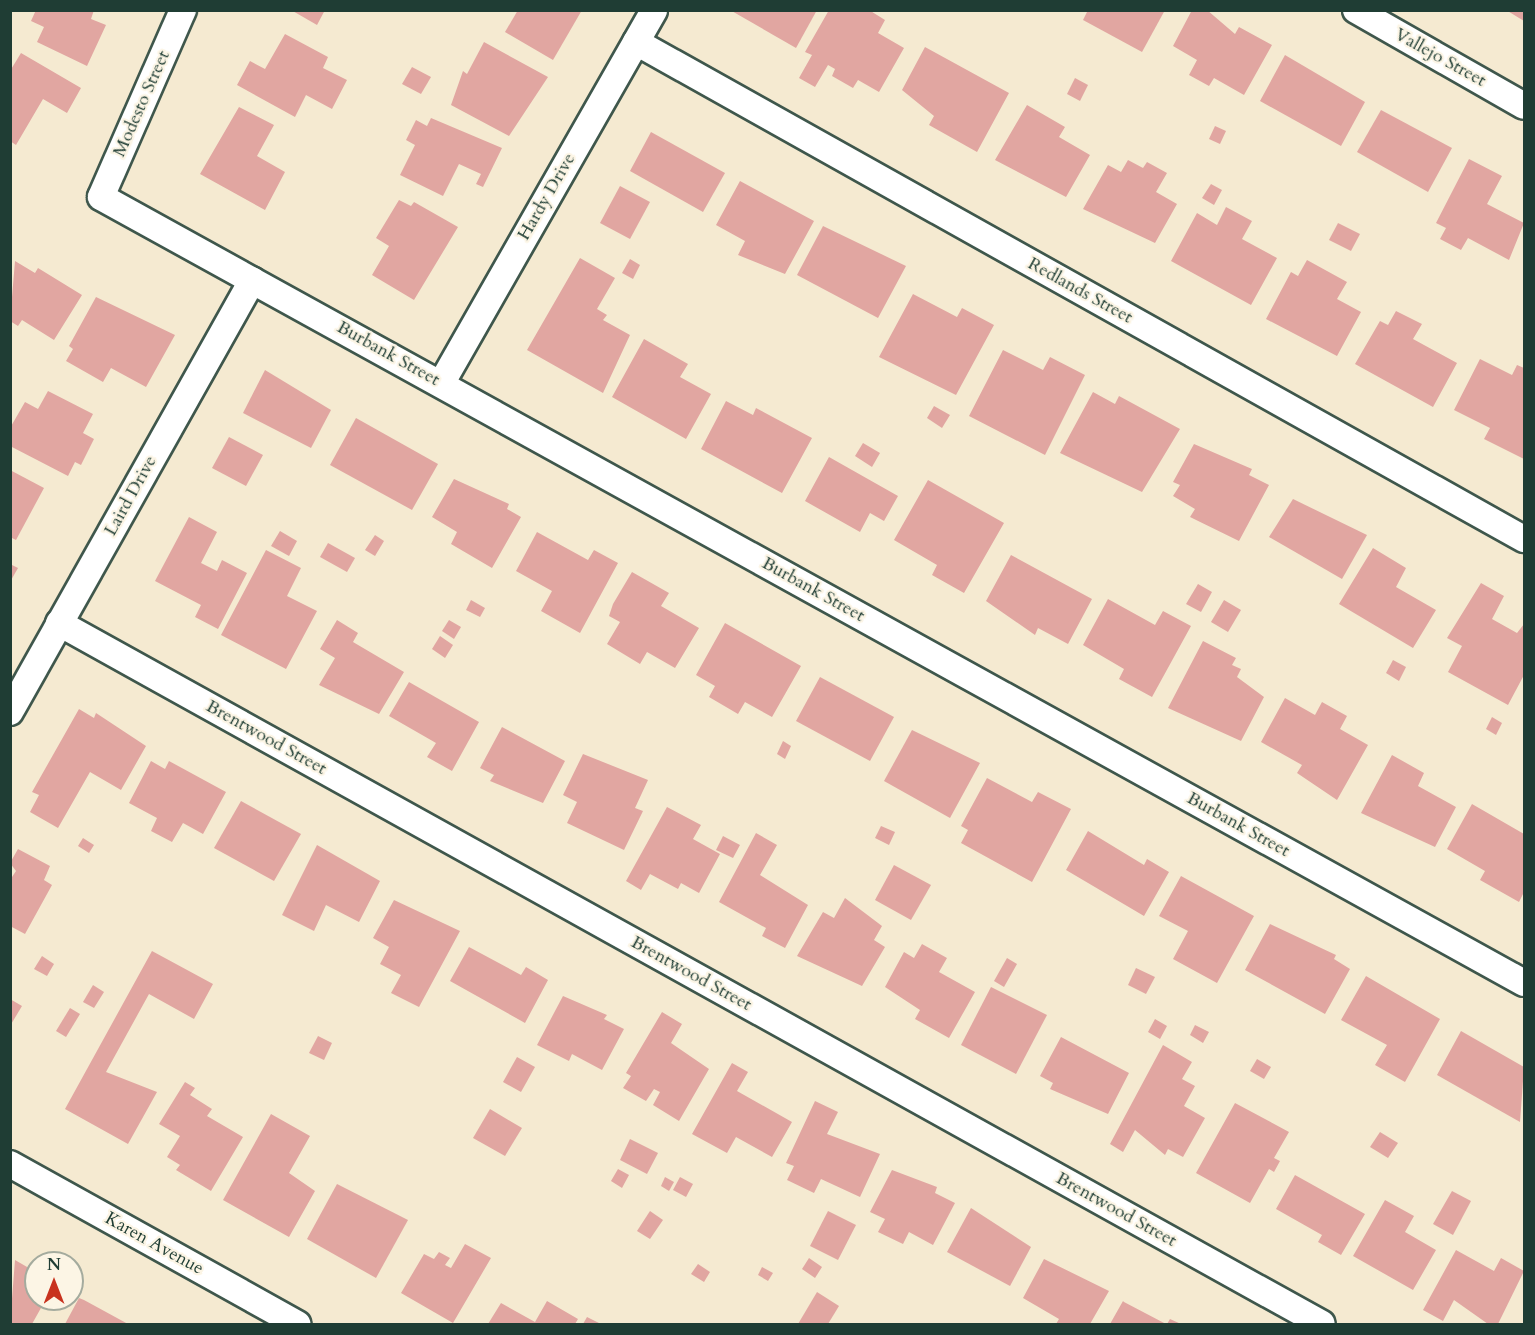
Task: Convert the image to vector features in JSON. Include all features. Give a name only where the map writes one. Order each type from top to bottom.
[{"type":"street","name":"Modesto Street","points":[[101,197],[183,10]]},
{"type":"street","name":"Hardy Drive","points":[[441,384],[654,10]]},
{"type":"street","name":"Vallejo Street","points":[[1356,10],[1524,106]]},
{"type":"street","name":"Redlands Street","points":[[636,42],[1524,539]]},
{"type":"street","name":"Burbank Street","points":[[101,197],[1524,983]]},
{"type":"street","name":"Laird Drive","points":[[10,712],[252,280]]},
{"type":"street","name":"Brentwood Street","points":[[59,624],[1322,1324]]},
{"type":"street","name":"Karen Avenue","points":[[10,1164],[298,1324]]},
{"type":"building","points":[[36,10],[94,10],[91,19],[106,25],[87,66],[37,42],[44,27],[31,21]]},
{"type":"building","points":[[291,10],[325,10],[317,25]]},
{"type":"building","points":[[518,10],[582,10],[553,60],[505,32]]},
{"type":"building","points":[[730,10],[817,10],[796,48]]},
{"type":"building","points":[[829,10],[869,10],[885,20],[878,33],[904,48],[879,92],[858,80],[853,88],[832,76],[835,69],[828,65],[815,87],[799,78],[812,55],[805,52]]},
{"type":"building","points":[[1088,10],[1165,10],[1142,52],[1083,20]]},
{"type":"building","points":[[1192,10],[1207,10],[1235,34],[1239,27],[1272,45],[1244,95],[1214,78],[1209,86],[1189,75],[1197,60],[1173,46]]},
{"type":"building","points":[[1506,10],[1524,10],[1524,21]]},
{"type":"building","points":[[285,34],[328,57],[323,68],[347,80],[332,109],[306,95],[295,117],[237,85],[250,61],[265,69]]},
{"type":"building","points":[[484,42],[548,77],[509,136],[451,105],[463,71],[467,74]]},
{"type":"building","points":[[925,47],[1009,93],[977,152],[929,125],[934,116],[902,90]]},
{"type":"building","points":[[21,53],[81,88],[67,113],[43,99],[16,145],[10,141],[10,71]]},
{"type":"building","points":[[1285,55],[1365,102],[1341,146],[1260,101]]},
{"type":"building","points":[[412,67],[431,77],[421,94],[402,84]]},
{"type":"building","points":[[1075,78],[1088,85],[1080,101],[1067,94]]},
{"type":"building","points":[[1027,105],[1065,127],[1059,137],[1090,155],[1066,197],[995,160]]},
{"type":"building","points":[[239,107],[274,125],[257,156],[285,172],[265,210],[200,174]]},
{"type":"building","points":[[1381,110],[1452,148],[1428,192],[1357,152]]},
{"type":"building","points":[[431,118],[502,148],[483,187],[476,184],[481,174],[459,164],[443,196],[400,175],[415,145],[406,140],[416,120],[427,126]]},
{"type":"building","points":[[1215,126],[1226,131],[1220,144],[1209,139]]},
{"type":"building","points":[[651,132],[725,173],[703,212],[630,171]]},
{"type":"building","points":[[1469,159],[1502,176],[1487,204],[1524,223],[1509,260],[1468,238],[1461,250],[1440,239],[1446,228],[1436,223]]},
{"type":"building","points":[[1128,160],[1143,168],[1147,162],[1167,173],[1156,192],[1177,204],[1155,243],[1083,209],[1108,165],[1121,172]]},
{"type":"building","points":[[740,181],[814,221],[785,274],[738,255],[745,241],[716,225]]},
{"type":"building","points":[[1211,184],[1222,190],[1214,205],[1202,198]]},
{"type":"building","points":[[620,186],[650,202],[630,239],[600,223]]},
{"type":"building","points":[[399,200],[411,206],[414,202],[458,227],[414,300],[372,275],[389,246],[376,238]]},
{"type":"building","points":[[1226,207],[1252,221],[1242,239],[1277,258],[1251,305],[1171,261],[1197,213],[1217,225]]},
{"type":"building","points":[[1338,223],[1360,234],[1351,251],[1329,240]]},
{"type":"building","points":[[823,226],[906,266],[878,318],[797,275]]},
{"type":"building","points":[[580,258],[615,278],[597,309],[607,315],[603,320],[630,335],[603,393],[527,350]]},
{"type":"building","points":[[630,259],[640,265],[633,279],[622,273]]},
{"type":"building","points":[[1307,260],[1347,282],[1337,299],[1361,312],[1337,356],[1266,319],[1291,272],[1298,276]]},
{"type":"building","points":[[15,261],[35,273],[38,268],[82,295],[54,340],[22,320],[18,326],[10,321]]},
{"type":"building","points":[[913,294],[957,317],[962,308],[994,325],[956,395],[879,357]]},
{"type":"building","points":[[96,297],[175,335],[146,387],[111,368],[103,382],[66,361],[73,349],[69,346]]},
{"type":"building","points":[[1396,311],[1422,324],[1413,339],[1457,363],[1433,407],[1355,364],[1380,321],[1388,325]]},
{"type":"building","points":[[644,339],[688,364],[680,377],[711,394],[686,439],[612,397]]},
{"type":"building","points":[[1003,350],[1043,370],[1050,357],[1085,375],[1045,455],[969,416]]},
{"type":"building","points":[[1480,359],[1512,375],[1517,365],[1524,368],[1524,459],[1484,439],[1490,428],[1454,410]]},
{"type":"building","points":[[265,370],[331,410],[311,448],[243,413]]},
{"type":"building","points":[[48,391],[93,414],[83,433],[94,439],[81,465],[75,462],[68,476],[10,446],[10,428],[25,402],[38,409]]},
{"type":"building","points":[[1093,392],[1115,404],[1119,396],[1180,429],[1142,492],[1060,453]]},
{"type":"building","points":[[726,401],[753,415],[756,408],[812,438],[782,493],[701,449]]},
{"type":"building","points":[[934,406],[950,415],[942,428],[927,418]]},
{"type":"building","points":[[356,418],[438,464],[412,510],[330,465]]},
{"type":"building","points":[[229,437],[263,455],[246,486],[212,468]]},
{"type":"building","points":[[863,443],[880,453],[872,467],[855,456]]},
{"type":"building","points":[[1194,444],[1252,469],[1249,475],[1269,485],[1239,541],[1190,517],[1195,509],[1173,496],[1180,485],[1173,482]]},
{"type":"building","points":[[829,457],[898,496],[884,521],[870,513],[860,532],[805,501]]},
{"type":"building","points":[[10,470],[44,488],[16,540],[10,537]]},
{"type":"building","points":[[454,479],[509,504],[507,509],[521,517],[492,568],[451,544],[457,532],[432,517]]},
{"type":"building","points":[[928,480],[1004,523],[964,593],[932,575],[937,565],[894,540]]},
{"type":"building","points":[[1293,499],[1367,535],[1342,579],[1269,537]]},
{"type":"building","points":[[189,517],[217,532],[201,563],[217,571],[222,560],[247,573],[218,629],[195,617],[201,605],[155,581]]},
{"type":"building","points":[[280,531],[297,541],[289,556],[271,546]]},
{"type":"building","points":[[537,532],[588,560],[594,550],[618,563],[580,633],[541,611],[552,591],[516,571]]},
{"type":"building","points":[[375,535],[384,541],[375,556],[365,550]]},
{"type":"building","points":[[328,543],[355,558],[347,572],[320,557]]},
{"type":"building","points":[[1373,548],[1406,568],[1396,587],[1436,610],[1413,648],[1339,604]]},
{"type":"building","points":[[266,550],[301,568],[287,596],[317,611],[286,669],[221,635]]},
{"type":"building","points":[[1011,555],[1092,599],[1068,644],[1038,628],[1035,635],[986,601]]},
{"type":"building","points":[[10,564],[18,568],[10,582]]},
{"type":"building","points":[[632,572],[669,593],[661,606],[699,628],[675,668],[647,652],[640,664],[607,644],[620,622],[609,616],[613,604]]},
{"type":"building","points":[[1481,583],[1504,596],[1492,619],[1517,633],[1524,624],[1524,675],[1508,705],[1448,672],[1462,646],[1447,638]]},
{"type":"building","points":[[1198,584],[1212,592],[1201,612],[1186,604]]},
{"type":"building","points":[[1108,599],[1155,625],[1163,611],[1191,626],[1152,697],[1119,679],[1124,669],[1083,645]]},
{"type":"building","points":[[471,600],[485,608],[480,617],[466,610]]},
{"type":"building","points":[[1224,600],[1241,610],[1228,632],[1211,622]]},
{"type":"building","points":[[337,620],[358,633],[353,642],[404,672],[379,714],[319,685],[335,658],[320,649]]},
{"type":"building","points":[[449,620],[461,627],[454,639],[442,631]]},
{"type":"building","points":[[725,623],[801,666],[772,717],[745,702],[738,714],[709,697],[715,686],[696,675]]},
{"type":"building","points":[[440,636],[453,645],[445,658],[432,649]]},
{"type":"building","points":[[1203,641],[1236,658],[1232,665],[1241,669],[1237,677],[1264,697],[1241,741],[1168,708]]},
{"type":"building","points":[[1393,660],[1406,667],[1399,681],[1386,673]]},
{"type":"building","points":[[820,677],[894,717],[870,761],[796,721]]},
{"type":"building","points":[[409,682],[479,722],[452,771],[427,757],[436,743],[389,716]]},
{"type":"building","points":[[1285,698],[1315,715],[1322,702],[1347,716],[1340,729],[1368,745],[1337,800],[1297,773],[1302,765],[1261,742]]},
{"type":"building","points":[[79,709],[94,718],[96,713],[146,746],[121,790],[90,772],[58,828],[30,812],[39,795],[32,792]]},
{"type":"building","points":[[1492,717],[1502,723],[1496,735],[1486,729]]},
{"type":"building","points":[[502,727],[565,761],[543,803],[490,781],[494,775],[480,768]]},
{"type":"building","points":[[912,730],[980,763],[950,818],[884,781]]},
{"type":"building","points":[[783,741],[791,746],[785,759],[777,754]]},
{"type":"building","points":[[583,754],[648,780],[635,808],[643,811],[624,850],[567,823],[577,802],[563,795]]},
{"type":"building","points":[[1392,755],[1424,773],[1418,786],[1456,807],[1435,847],[1361,813]]},
{"type":"building","points":[[151,761],[165,769],[169,761],[226,792],[203,834],[183,823],[172,842],[151,831],[157,818],[129,803]]},
{"type":"building","points":[[987,778],[1032,802],[1038,792],[1071,809],[1032,882],[961,843],[968,830],[961,826]]},
{"type":"building","points":[[241,801],[301,834],[274,881],[214,848]]},
{"type":"building","points":[[1472,804],[1524,834],[1524,892],[1519,902],[1480,880],[1485,871],[1447,849]]},
{"type":"building","points":[[667,807],[701,825],[693,839],[720,854],[699,893],[681,883],[678,889],[650,874],[641,890],[626,881]]},
{"type":"building","points":[[881,826],[895,832],[889,845],[875,838]]},
{"type":"building","points":[[1088,831],[1144,865],[1147,859],[1169,872],[1144,916],[1066,870]]},
{"type":"building","points":[[756,833],[777,845],[760,875],[808,905],[785,948],[762,936],[766,928],[719,902]]},
{"type":"building","points":[[723,836],[740,845],[733,858],[716,850]]},
{"type":"building","points":[[83,838],[94,845],[89,853],[78,846]]},
{"type":"building","points":[[317,845],[380,881],[359,922],[326,905],[314,931],[282,915]]},
{"type":"building","points":[[18,849],[50,866],[44,880],[52,885],[25,934],[10,926],[10,880],[16,871],[10,863]]},
{"type":"building","points":[[894,865],[931,885],[911,920],[875,900]]},
{"type":"building","points":[[1181,876],[1254,916],[1217,983],[1173,959],[1188,931],[1159,916]]},
{"type":"building","points":[[845,898],[882,926],[874,940],[885,947],[862,986],[797,956],[823,912],[834,918]]},
{"type":"building","points":[[394,900],[460,931],[419,1007],[391,993],[401,975],[380,964],[389,947],[373,938]]},
{"type":"building","points":[[1270,924],[1336,955],[1334,959],[1350,969],[1325,1014],[1245,970]]},
{"type":"building","points":[[922,944],[947,958],[939,972],[975,992],[949,1038],[915,1019],[920,1010],[885,987],[904,952],[914,958]]},
{"type":"building","points":[[469,947],[521,975],[526,967],[548,980],[525,1023],[450,981]]},
{"type":"building","points":[[152,951],[213,984],[194,1019],[149,994],[106,1072],[157,1092],[128,1144],[65,1109]]},
{"type":"building","points":[[42,956],[54,964],[47,976],[34,969]]},
{"type":"building","points":[[1007,958],[1017,964],[1004,987],[994,981]]},
{"type":"building","points":[[1136,968],[1155,977],[1146,994],[1128,985]]},
{"type":"building","points":[[1366,976],[1440,1019],[1405,1082],[1375,1065],[1387,1045],[1341,1020]]},
{"type":"building","points":[[93,985],[104,992],[94,1008],[83,1002]]},
{"type":"building","points":[[991,987],[1047,1015],[1016,1074],[961,1045]]},
{"type":"building","points":[[563,996],[607,1015],[604,1019],[624,1029],[602,1070],[572,1054],[569,1061],[537,1045]]},
{"type":"building","points":[[10,999],[22,1006],[10,1026]]},
{"type":"building","points":[[70,1008],[80,1014],[66,1037],[56,1031]]},
{"type":"building","points":[[662,1012],[682,1024],[671,1043],[709,1069],[679,1121],[653,1105],[660,1092],[654,1089],[646,1101],[623,1088],[631,1076],[626,1073]]},
{"type":"building","points":[[1155,1019],[1167,1026],[1160,1039],[1148,1032]]},
{"type":"building","points":[[1195,1025],[1209,1032],[1203,1043],[1190,1035]]},
{"type":"building","points":[[1461,1031],[1524,1067],[1520,1122],[1437,1075]]},
{"type":"building","points":[[318,1036],[332,1043],[324,1060],[309,1053]]},
{"type":"building","points":[[1061,1037],[1129,1073],[1108,1114],[1050,1089],[1053,1083],[1040,1076]]},
{"type":"building","points":[[1163,1045],[1192,1062],[1182,1079],[1195,1086],[1184,1106],[1205,1118],[1183,1157],[1168,1149],[1165,1155],[1135,1130],[1123,1152],[1110,1144]]},
{"type":"building","points":[[517,1057],[535,1067],[521,1092],[503,1082]]},
{"type":"building","points":[[1257,1059],[1271,1067],[1264,1079],[1250,1071]]},
{"type":"building","points":[[732,1063],[748,1072],[737,1091],[792,1122],[772,1157],[736,1137],[727,1153],[692,1134]]},
{"type":"building","points":[[185,1082],[195,1088],[190,1095],[212,1109],[207,1116],[243,1137],[211,1191],[176,1170],[180,1165],[167,1157],[180,1136],[159,1124]]},
{"type":"building","points":[[815,1101],[838,1112],[827,1134],[880,1154],[860,1197],[821,1179],[814,1193],[787,1180],[794,1166],[786,1163]]},
{"type":"building","points":[[1235,1103],[1289,1132],[1274,1158],[1280,1161],[1274,1172],[1269,1169],[1250,1203],[1196,1173]]},
{"type":"building","points":[[490,1109],[522,1128],[505,1156],[473,1138]]},
{"type":"building","points":[[271,1114],[310,1136],[289,1173],[315,1191],[289,1237],[223,1200]]},
{"type":"building","points":[[1380,1132],[1398,1143],[1388,1158],[1370,1147]]},
{"type":"building","points":[[630,1139],[658,1153],[647,1174],[620,1160]]},
{"type":"building","points":[[618,1169],[629,1175],[622,1188],[611,1181]]},
{"type":"building","points":[[892,1170],[937,1187],[935,1193],[955,1203],[933,1245],[909,1232],[903,1244],[878,1232],[885,1219],[870,1212]]},
{"type":"building","points":[[1295,1175],[1365,1214],[1341,1255],[1318,1242],[1322,1235],[1276,1209]]},
{"type":"building","points":[[665,1177],[674,1182],[669,1191],[661,1186]]},
{"type":"building","points":[[680,1177],[693,1184],[686,1197],[673,1190]]},
{"type":"building","points":[[337,1184],[408,1220],[376,1278],[307,1239]]},
{"type":"building","points":[[1452,1191],[1471,1201],[1453,1235],[1433,1224]]},
{"type":"building","points":[[1385,1200],[1414,1216],[1405,1232],[1436,1250],[1413,1290],[1353,1256]]},
{"type":"building","points":[[971,1208],[1031,1247],[1010,1286],[947,1252]]},
{"type":"building","points":[[650,1211],[663,1220],[650,1239],[637,1231]]},
{"type":"building","points":[[828,1211],[856,1225],[838,1260],[810,1246]]},
{"type":"building","points":[[465,1244],[491,1258],[453,1323],[401,1293],[424,1254],[434,1259],[439,1252],[450,1258],[445,1265],[451,1268]]},
{"type":"building","points":[[1456,1250],[1494,1271],[1501,1258],[1524,1271],[1498,1324],[1488,1324],[1454,1300],[1443,1321],[1423,1310]]},
{"type":"building","points":[[809,1258],[822,1267],[815,1278],[802,1269]]},
{"type":"building","points":[[1044,1259],[1109,1291],[1090,1324],[1056,1324],[1059,1319],[1023,1298]]},
{"type":"building","points":[[15,1260],[24,1265],[24,1311],[39,1311],[32,1324],[10,1324]]},
{"type":"building","points":[[698,1264],[710,1272],[704,1282],[691,1274]]},
{"type":"building","points":[[762,1267],[773,1273],[768,1281],[758,1275]]},
{"type":"building","points":[[817,1292],[839,1306],[828,1324],[798,1324]]},
{"type":"building","points":[[84,1300],[128,1324],[65,1324],[72,1311],[84,1311]]},
{"type":"building","points":[[547,1301],[578,1319],[575,1324],[488,1324],[501,1303],[535,1322]]},
{"type":"building","points":[[1124,1302],[1166,1324],[1110,1324]]},
{"type":"building","points":[[587,1317],[601,1324],[583,1324]]},
{"type":"building","points":[[1170,1319],[1181,1324],[1167,1324]]}]
